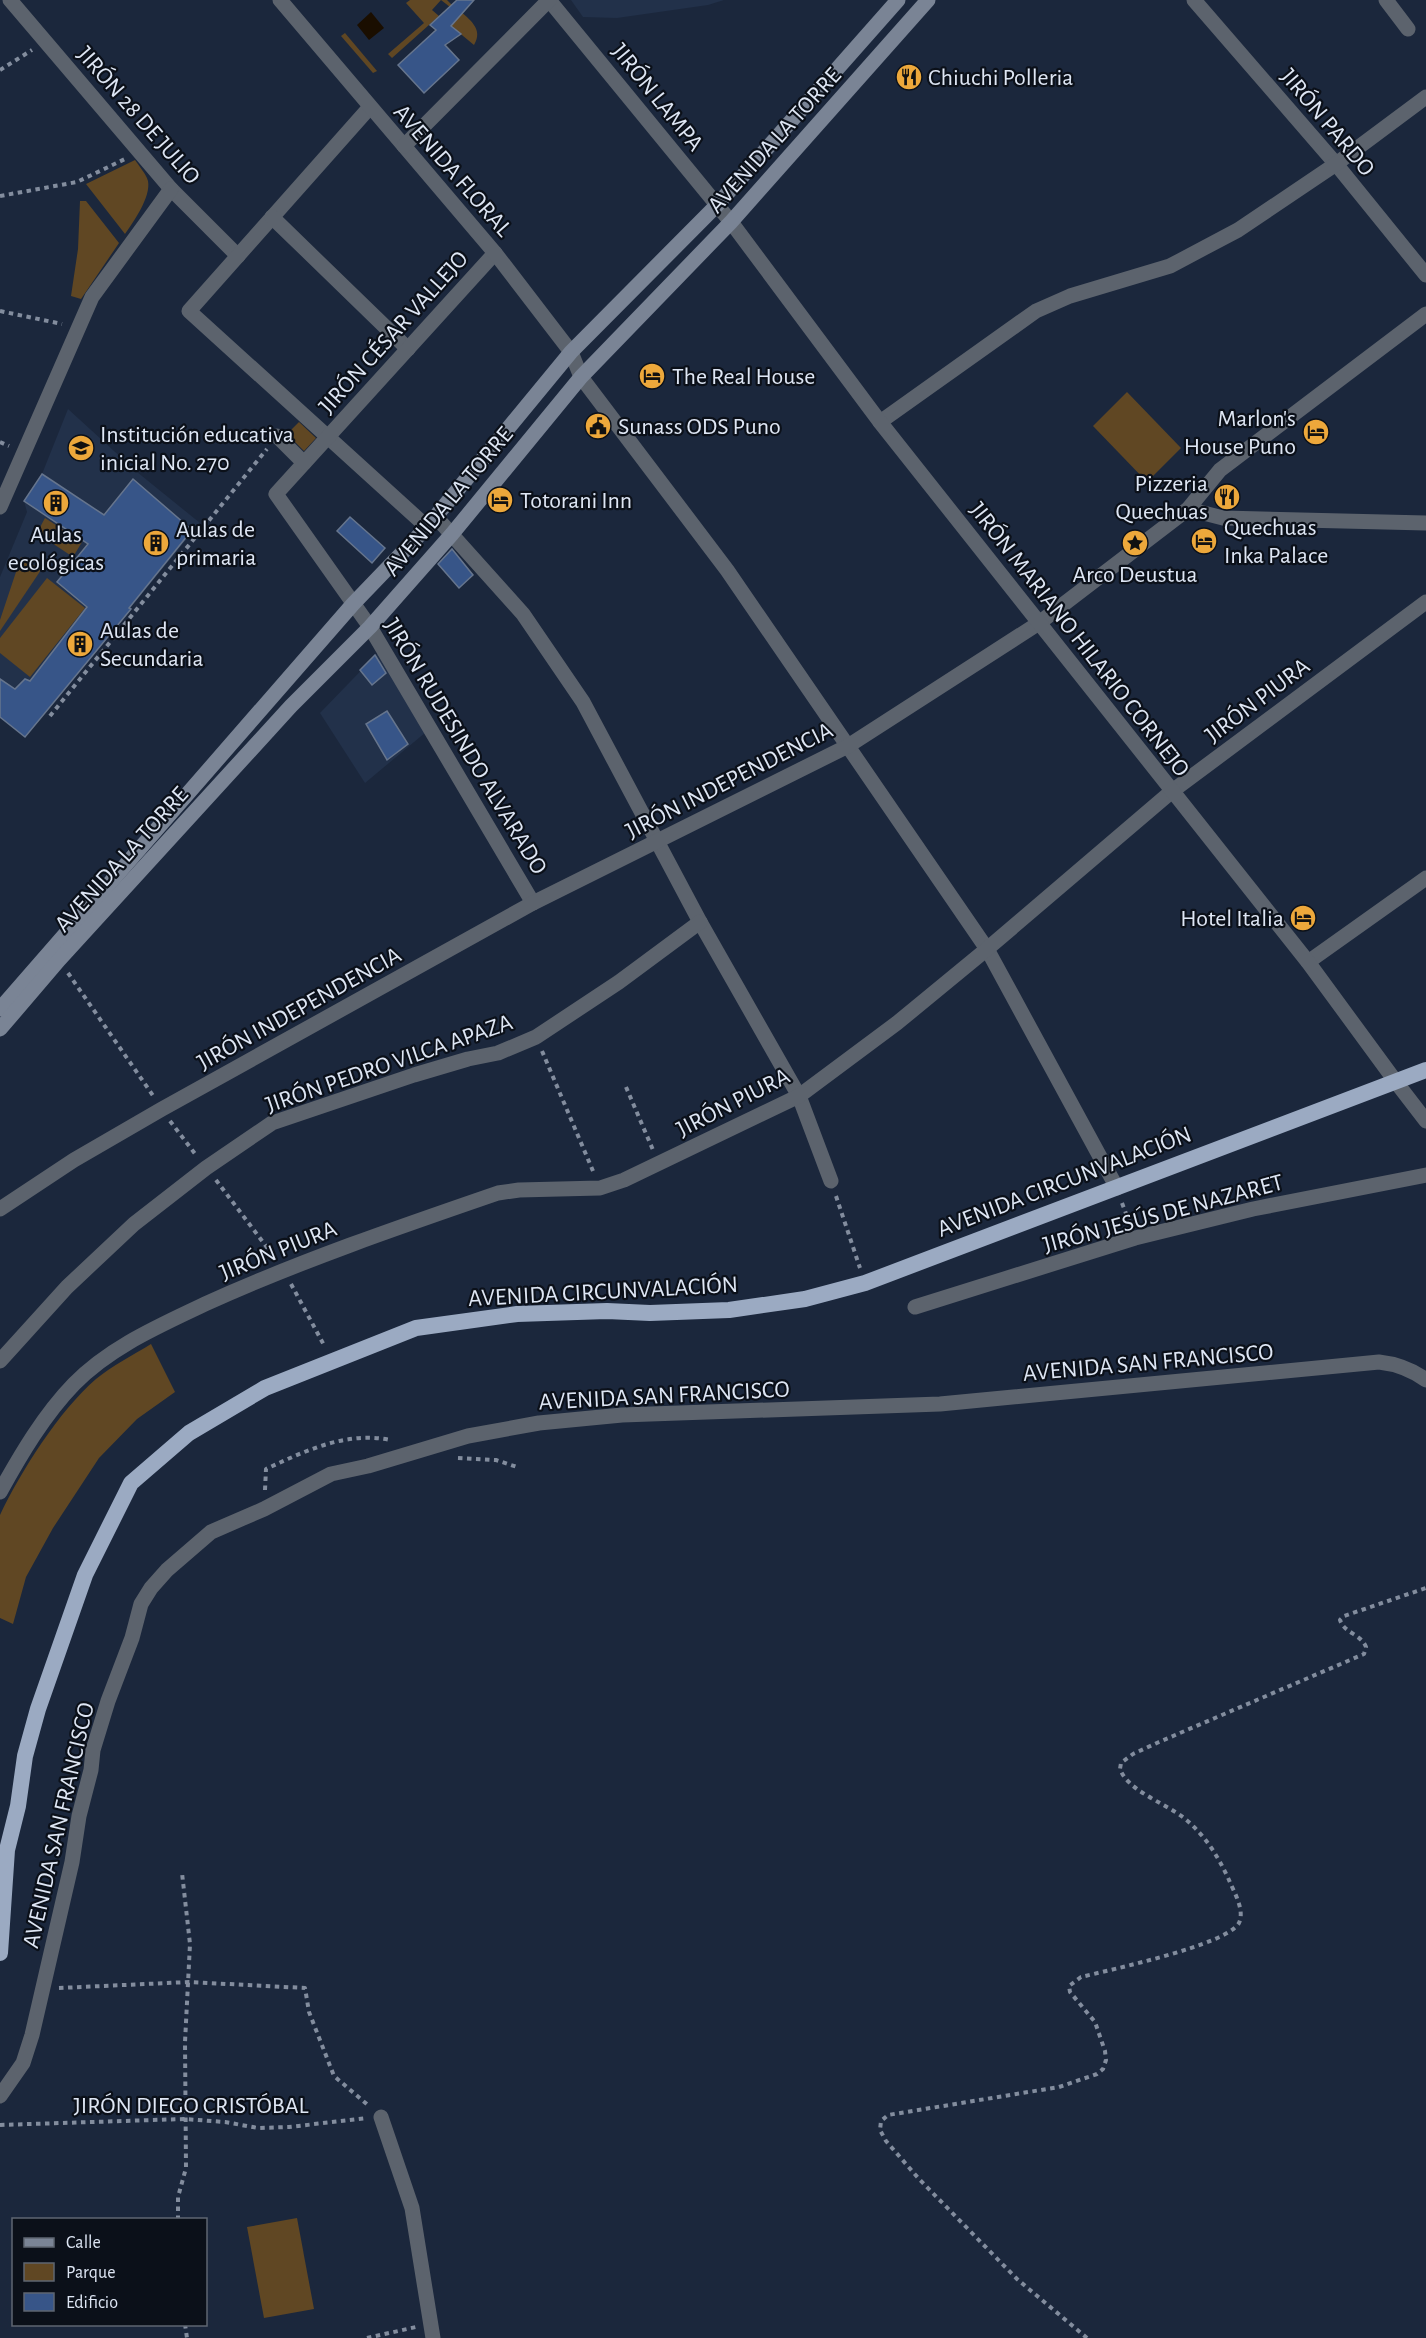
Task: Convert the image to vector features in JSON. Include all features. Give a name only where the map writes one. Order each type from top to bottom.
[{"type":"highway","name":"AVENIDA CIRCUNVALACIÓN","points":[[0,1953],[8,1850],[18,1806],[25,1756],[38,1709],[85,1575],[131,1483],[189,1433],[265,1388],[416,1328],[517,1314],[729,1310],[805,1299],[865,1283],[1426,1070]]},
{"type":"main road","name":"AVENIDA LA TORRE","points":[[0,1009],[353,604],[431,522],[571,352],[717,205],[898,0]]},
{"type":"main road","name":"AVENIDA LA TORRE","points":[[0,1029],[59,960],[291,706],[370,627],[452,534],[581,377],[731,222],[928,0]]},
{"type":"street","name":"JIRÓN 28 DE JULIO","points":[[9,0],[171,189],[238,255]]},
{"type":"street","name":"AVENIDA FLORAL","points":[[280,0],[495,253],[571,352],[581,377],[727,570],[987,950],[1117,1188]]},
{"type":"street","points":[[404,146],[549,0]]},
{"type":"street","name":"JIRÓN LAMPA","points":[[549,0],[731,222]]},
{"type":"street","name":"JIRÓN PARDO","points":[[1195,0],[1336,164],[1426,275]]},
{"type":"street","points":[[1386,0],[1408,29]]},
{"type":"street","points":[[880,422],[1036,310],[1071,296],[1170,266],[1238,230],[1336,164],[1426,97]]},
{"type":"street","points":[[370,107],[189,311],[328,437],[431,522],[452,534],[523,614],[583,702],[700,922],[799,1096],[831,1181]]},
{"type":"street","points":[[0,507],[92,297],[171,189]]},
{"type":"street","points":[[272,217],[408,349]]},
{"type":"street","name":"JIRÓN MARIANO HILARIO CORNEJO","points":[[731,222],[880,422],[1308,962],[1396,1082]]},
{"type":"street","name":"JIRÓN CÉSAR VALLEJO","points":[[276,494],[495,253]]},
{"type":"street","name":"JIRÓN INDEPENDENCIA","points":[[0,1209],[74,1160],[162,1109],[533,903],[848,746],[1039,623],[1188,509],[1220,470],[1426,314]]},
{"type":"street","points":[[277,436],[304,463]]},
{"type":"street","name":"JIRÓN RUDESINDO ALVARADO","points":[[276,494],[370,627],[533,903]]},
{"type":"street","points":[[1188,509],[1223,518],[1426,523]]},
{"type":"street","name":"JIRÓN PIURA","points":[[0,1492],[36,1433],[74,1383],[116,1350],[158,1326],[284,1270],[498,1193],[519,1190],[600,1188],[659,1164],[799,1096],[897,1023],[987,950],[1171,792],[1426,602]]},
{"type":"street","points":[[1308,962],[1426,878]]},
{"type":"street","name":"JIRÓN PEDRO VILCA APAZA","points":[[0,1361],[67,1287],[134,1224],[206,1168],[272,1123],[414,1075],[498,1053],[536,1037],[610,989],[700,922]]},
{"type":"street","points":[[1396,1082],[1426,1121]]},
{"type":"street","name":"JIRÓN JESÚS DE NAZARET","points":[[915,1307],[1135,1238],[1253,1209],[1426,1175]]},
{"type":"street","name":"AVENIDA SAN FRANCISCO","points":[[0,2096],[23,2063],[43,1989],[72,1862],[93,1750],[108,1701],[132,1638],[141,1604],[167,1570],[211,1532],[264,1509],[331,1474],[368,1466],[468,1436],[539,1423],[622,1415],[940,1404],[1379,1362],[1396,1364],[1412,1370],[1426,1380]]},
{"type":"street","points":[[381,2116],[412,2208],[431,2331]]},
{"type":"path","points":[[0,70],[46,42]]},
{"type":"path","points":[[0,196],[77,182],[139,152]]},
{"type":"path","points":[[0,311],[77,328]]},
{"type":"path","points":[[50,716],[277,436]]},
{"type":"path","points":[[536,1037],[600,1188]]},
{"type":"path","points":[[626,1087],[659,1164]]},
{"type":"path","points":[[831,1181],[865,1283]]},
{"type":"path","points":[[1117,1188],[1135,1238]]},
{"type":"path","points":[[1088,2338],[1017,2279],[926,2186],[886,2141],[880,2130],[881,2121],[888,2115],[1059,2087],[1097,2074],[1103,2069],[1106,2060],[1105,2050],[1095,2022],[1070,1992],[1069,1986],[1073,1981],[1227,1935],[1240,1921],[1240,1908],[1236,1897],[1215,1853],[1206,1840],[1183,1818],[1127,1782],[1120,1769],[1121,1763],[1133,1754],[1185,1730],[1364,1654],[1366,1647],[1363,1639],[1344,1627],[1340,1620],[1344,1616],[1426,1588]]},
{"type":"path","points":[[178,2218],[178,2197],[186,2168],[184,2042],[190,1944],[182,1873]]},
{"type":"path","points":[[43,1989],[189,1982],[305,1988],[312,2021],[334,2076],[381,2116]]},
{"type":"path","name":"JIRÓN DIEGO CRISTÓBAL","points":[[0,2125],[184,2119],[225,2122],[258,2128],[289,2127],[381,2116]]},
{"type":"path","points":[[367,2338],[431,2331]]},
{"type":"shaded area","points":[[571,0],[724,0],[708,5],[617,18],[583,17]]},
{"type":"shaded area","points":[[371,12],[384,28],[369,40],[357,25]]},
{"type":"shaded area","points":[[68,409],[137,472],[200,523],[25,737],[0,717],[0,577],[27,512],[24,501],[42,474]]},
{"type":"shaded area","points":[[379,652],[426,732],[365,783],[320,713]]},
{"type":"green space","points":[[410,0],[441,0],[432,10],[439,16],[392,58],[388,54],[424,23],[406,3]]},
{"type":"green space","points":[[441,0],[447,0],[452,5],[450,7]]},
{"type":"green space","points":[[459,10],[476,29],[477,39],[474,45],[451,26]]},
{"type":"green space","points":[[345,33],[377,71],[373,73],[341,36]]},
{"type":"green space","points":[[135,160],[147,178],[148,187],[141,209],[125,234],[86,184]]},
{"type":"green space","points":[[80,201],[86,201],[119,243],[81,299],[71,296],[78,249]]},
{"type":"green space","points":[[1127,392],[1181,448],[1147,482],[1093,426]]},
{"type":"green space","points":[[299,422],[316,438],[304,451],[287,434]]},
{"type":"green space","points":[[45,518],[82,542],[73,557],[37,533]]},
{"type":"green space","points":[[21,557],[41,570],[0,631],[0,620]]},
{"type":"green space","points":[[47,578],[85,608],[30,677],[0,653],[0,638]]},
{"type":"green space","points":[[151,1344],[175,1392],[137,1419],[99,1458],[53,1528],[26,1577],[13,1624],[0,1618],[0,1515],[9,1498],[42,1442],[82,1392],[96,1379]]},
{"type":"green space","points":[[297,2218],[314,2309],[264,2318],[247,2227]]},
{"type":"building","points":[[457,0],[474,0],[451,26],[461,34],[445,45],[459,60],[424,93],[398,65],[436,30],[430,25]]},
{"type":"building","points":[[42,474],[104,515],[133,479],[192,530],[129,608],[131,609],[25,737],[0,717],[0,679],[15,689],[25,679],[30,681],[87,607],[57,582],[88,544],[24,501]]},
{"type":"building","points":[[350,517],[385,548],[372,563],[337,531]]},
{"type":"building","points":[[452,549],[473,575],[459,588],[438,564]]},
{"type":"building","points":[[375,655],[386,673],[372,685],[360,670]]},
{"type":"building","points":[[387,711],[408,744],[387,760],[366,724]]},
{"type":"place","name":"Chiuchi Polleria","points":[[909,77]]},
{"type":"place","name":"The Real House","points":[[652,376]]},
{"type":"place","name":"Sunass ODS Puno","points":[[598,426]]},
{"type":"place","name":"Marlon's House Puno","points":[[1316,432]]},
{"type":"place","name":"Institución educativa inicial No. 270","points":[[81,448]]},
{"type":"place","name":"Pizzeria Quechuas","points":[[1227,497]]},
{"type":"place","name":"Totorani Inn","points":[[500,500]]},
{"type":"place","name":"Aulas ecológicas","points":[[56,503]]},
{"type":"place","name":"Quechuas Inka Palace","points":[[1204,541]]},
{"type":"place","name":"Aulas de primaria","points":[[156,543]]},
{"type":"place","name":"Arco Deustua","points":[[1135,543]]},
{"type":"place","name":"Aulas de Secundaria","points":[[80,644]]},
{"type":"place","name":"Hotel Italia","points":[[1303,918]]}]
